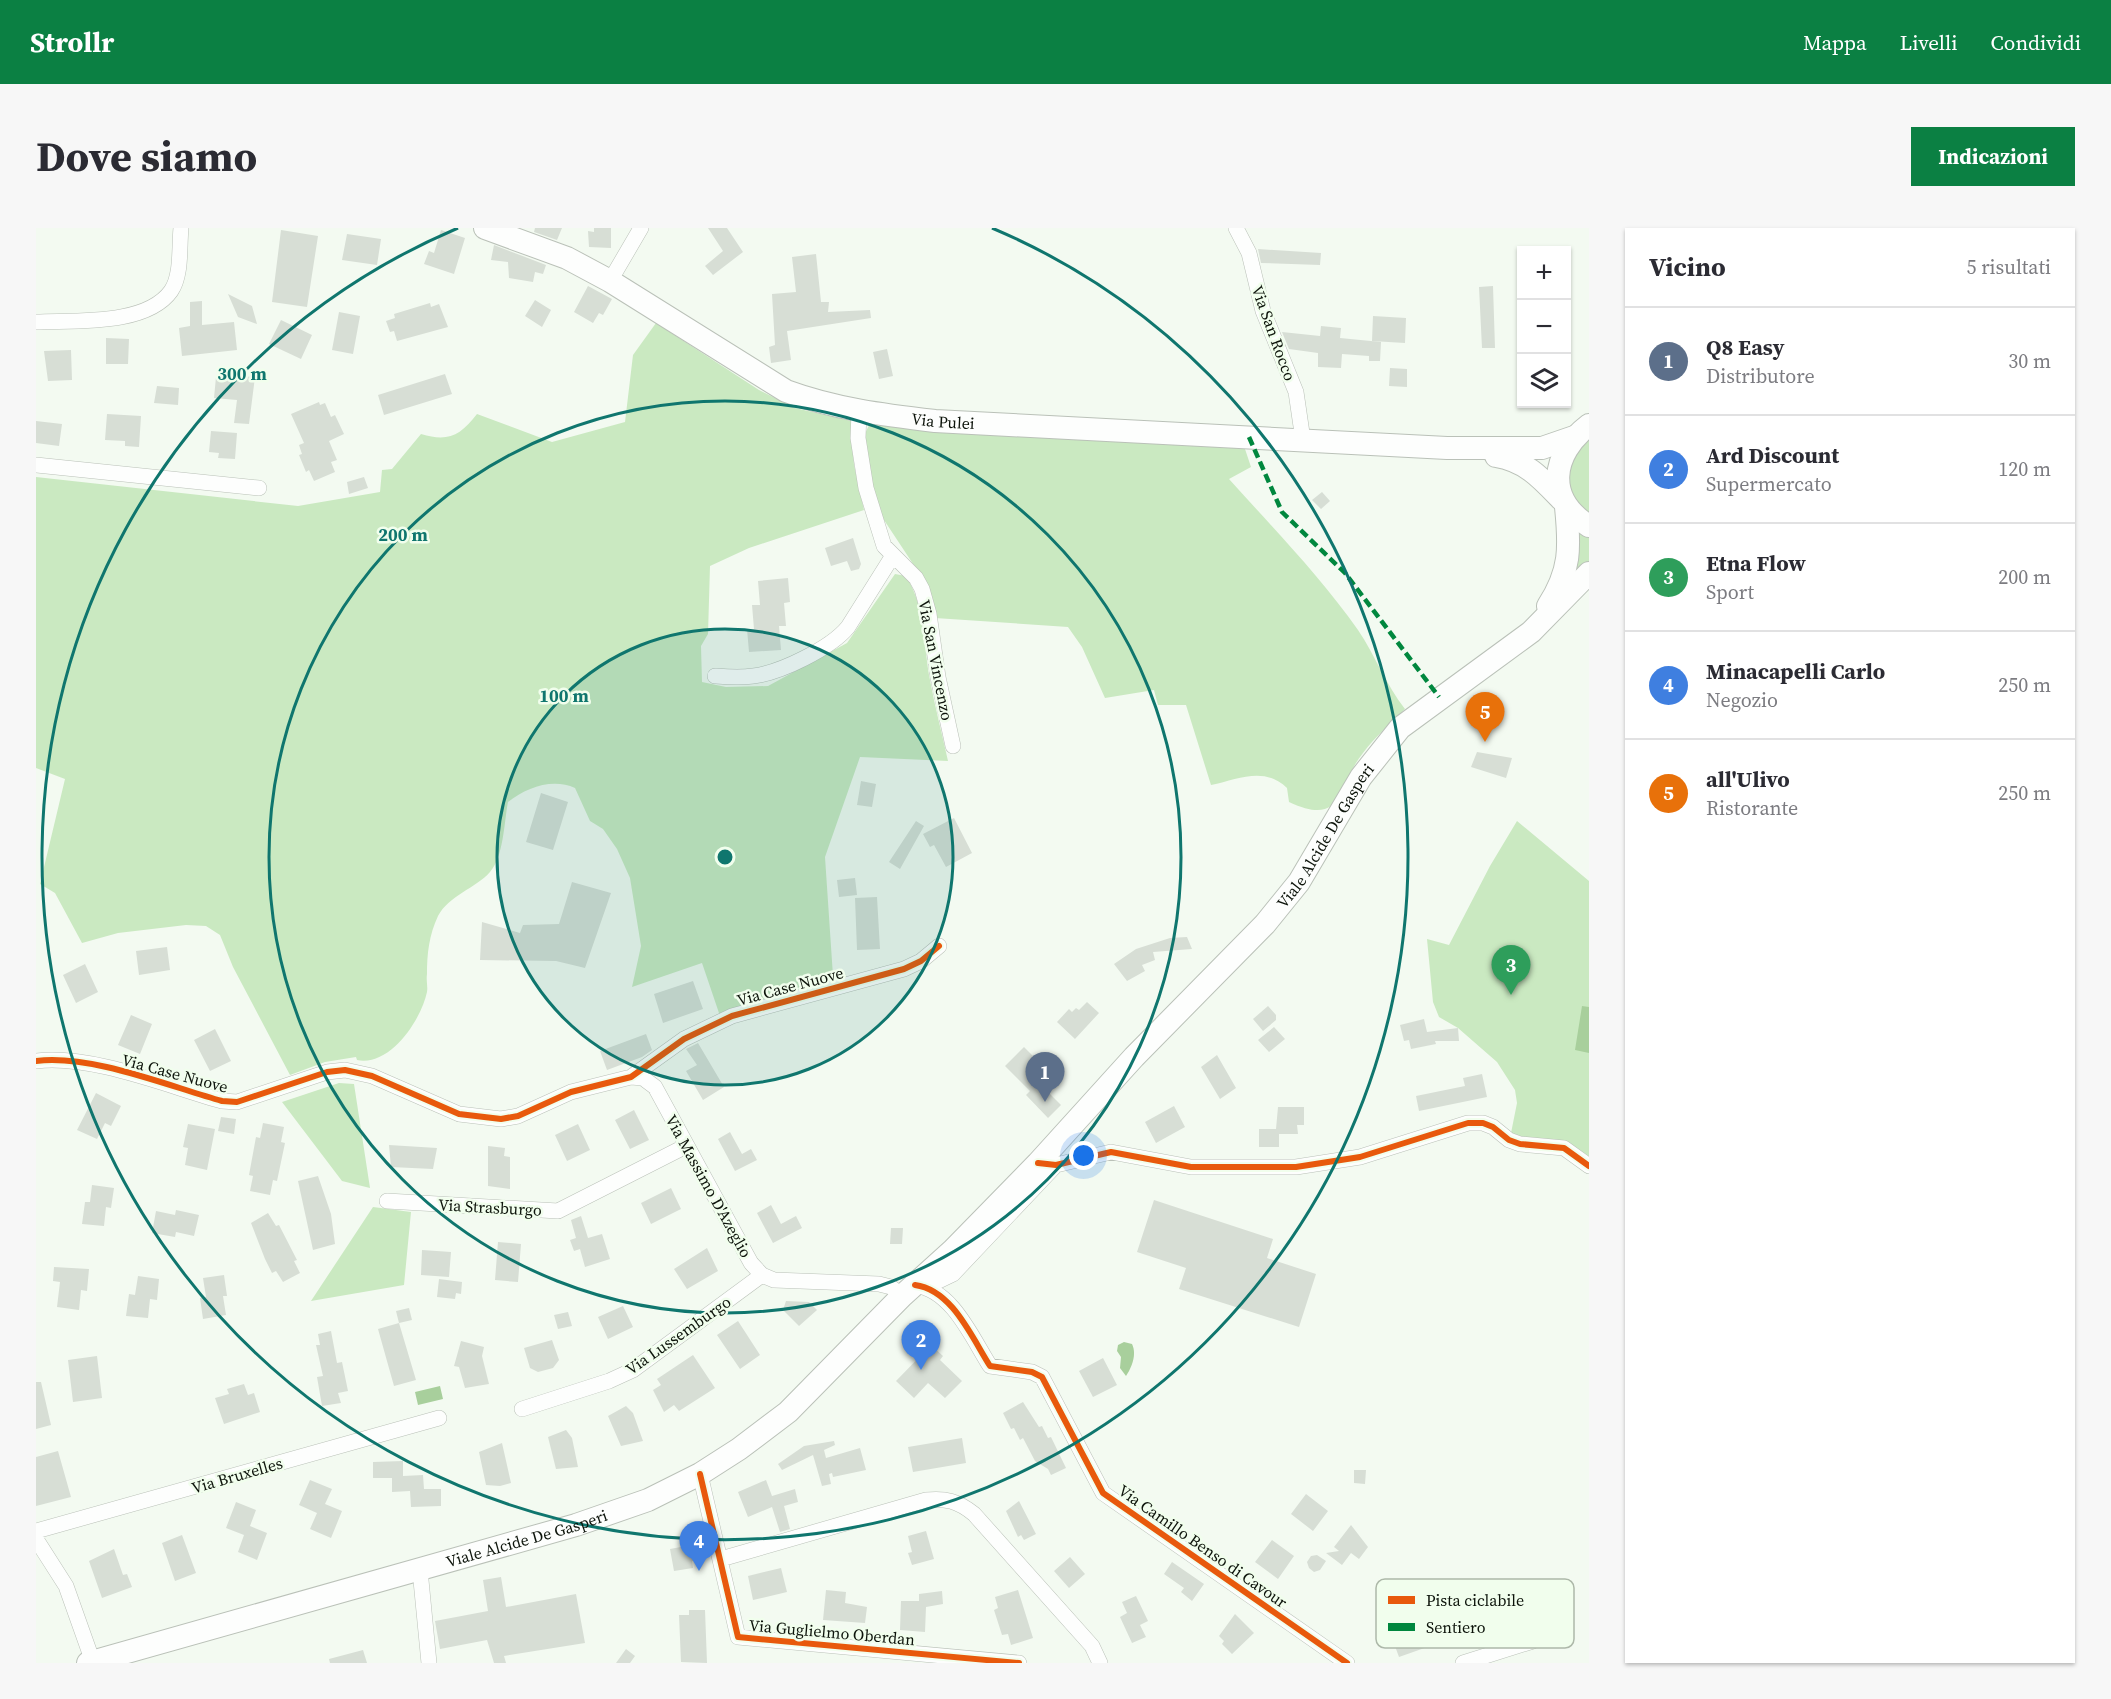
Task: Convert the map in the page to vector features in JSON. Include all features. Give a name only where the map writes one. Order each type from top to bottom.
[{"type":"main road","name":"Via Pulei","points":[[485,228],[567,258],[610,281],[786,391],[859,412],[935,421],[1447,448]]},
{"type":"main road","points":[[1447,448],[1542,447],[1581,431]]},
{"type":"main road","points":[[1531,632],[1555,596],[1566,570],[1570,549],[1557,478],[1564,454],[1581,431]]},
{"type":"main road","points":[[1447,448],[1514,459],[1541,476],[1563,503],[1589,526]]},
{"type":"main road","points":[[1531,632],[1589,573]]},
{"type":"main road","name":"Viale Alcide De Gasperi","points":[[1134,1057],[1265,924],[1299,882],[1361,777],[1400,728],[1531,632]]},
{"type":"main road","points":[[916,1286],[1047,1164],[1134,1057]]},
{"type":"main road","points":[[916,1286],[947,1243],[1104,1081],[1134,1057]]},
{"type":"main road","name":"Viale Alcide De Gasperi","points":[[91,1662],[420,1570],[619,1511],[700,1474],[739,1449],[788,1412],[916,1286]]},
{"type":"street","points":[[36,322],[134,315],[154,307],[171,291],[176,278],[181,228]]},
{"type":"street","points":[[610,281],[641,228]]},
{"type":"street","name":"Via San Rocco","points":[[1236,228],[1249,253],[1263,311],[1296,392],[1303,440]]},
{"type":"street","name":"Via San Vincenzo","points":[[859,412],[858,438],[866,488],[884,546],[892,557],[916,578],[922,589],[929,614],[938,677],[953,746]]},
{"type":"street","points":[[36,465],[259,488]]},
{"type":"street","points":[[715,676],[745,677],[770,673],[827,646],[848,627],[892,557]]},
{"type":"street","name":"Via Case Nuove","points":[[36,1061],[67,1060],[94,1065],[222,1101],[237,1102],[327,1072],[345,1070],[372,1076],[459,1114],[501,1119],[537,1109],[571,1092],[631,1077],[684,1040],[732,1016],[904,969],[921,962],[939,946]]},
{"type":"street","name":"Via Massimo D'Azeglio","points":[[631,1077],[643,1078],[655,1087],[752,1263],[762,1275],[774,1280],[879,1284],[891,1287],[916,1286],[939,1292],[953,1308]]},
{"type":"street","points":[[879,1284],[906,1281],[916,1286],[953,1274],[1047,1164],[1112,1152],[1191,1167],[1296,1167],[1360,1157],[1468,1123],[1483,1123],[1520,1144],[1564,1148],[1589,1166]]},
{"type":"street","name":"Via Strasburgo","points":[[387,1201],[558,1211],[686,1146]]},
{"type":"street","points":[[953,1274],[950,1294],[953,1308]]},
{"type":"street","name":"Via Lussemburgo","points":[[522,1409],[609,1381],[633,1370],[762,1275]]},
{"type":"street","name":"Via Camillo Benso di Cavour","points":[[953,1308],[990,1366],[1032,1372],[1042,1377],[1103,1493],[1347,1663]]},
{"type":"street","name":"Via Bruxelles","points":[[36,1531],[439,1418]]},
{"type":"street","name":"Via Guglielmo Oberdan","points":[[700,1474],[738,1636],[910,1658],[1019,1663]]},
{"type":"street","points":[[721,1559],[926,1500],[945,1498],[963,1505],[974,1514],[1092,1646],[1100,1663]]},
{"type":"street","points":[[36,1539],[66,1586],[91,1662]]},
{"type":"street","points":[[420,1570],[429,1663]]},
{"type":"street","points":[[1463,1663],[1511,1648]]},
{"type":"shaded area","points":[[656,323],[759,390],[795,408],[851,421],[854,465],[864,510],[749,548],[710,566],[708,634],[701,646],[702,682],[726,687],[768,686],[847,643],[895,574],[906,576],[921,613],[930,680],[948,761],[860,757],[825,857],[833,976],[720,1016],[702,963],[632,987],[641,946],[630,878],[617,849],[603,829],[590,821],[575,788],[558,784],[532,788],[508,802],[503,839],[495,865],[484,878],[448,903],[438,916],[428,952],[427,992],[424,1003],[411,1028],[392,1049],[381,1056],[369,1060],[357,1060],[356,1057],[325,1062],[290,1075],[233,967],[220,935],[206,926],[186,925],[118,933],[82,943],[55,893],[40,884],[65,779],[36,768],[36,477],[298,506],[380,492],[382,470],[392,469],[421,434],[439,437],[453,435],[465,428],[477,414],[552,442],[625,422],[633,355]]},
{"type":"shaded area","points":[[869,425],[1244,446],[1251,467],[1229,479],[1296,553],[1343,610],[1358,630],[1405,709],[1363,753],[1337,800],[1330,807],[1320,810],[1307,809],[1289,802],[1287,788],[1269,777],[1251,776],[1211,785],[1186,705],[1158,705],[1154,690],[1105,698],[1082,647],[1068,627],[935,618],[925,582],[882,517],[865,457],[864,436]]},
{"type":"shaded area","points":[[1589,438],[1589,516],[1574,497],[1568,472],[1572,458]]},
{"type":"shaded area","points":[[1574,529],[1589,538],[1589,564],[1571,586]]},
{"type":"shaded area","points":[[1517,821],[1589,881],[1589,1160],[1511,1133],[1517,1103],[1515,1090],[1497,1062],[1458,1028],[1439,1017],[1433,1002],[1427,939],[1449,945],[1490,866]]},
{"type":"shaded area","points":[[1582,1006],[1589,1007],[1589,1053],[1575,1050]]},
{"type":"shaded area","points":[[339,1083],[354,1084],[370,1188],[342,1181],[282,1102]]},
{"type":"shaded area","points":[[373,1207],[411,1212],[404,1285],[311,1301]]},
{"type":"shaded area","points":[[1124,1342],[1132,1344],[1134,1352],[1132,1365],[1126,1376],[1120,1368],[1121,1357],[1117,1351],[1118,1345]]},
{"type":"shaded area","points":[[440,1386],[443,1399],[418,1405],[415,1392]]},
{"type":"building","points":[[535,228],[562,228],[557,240],[534,232]]},
{"type":"building","points":[[594,228],[611,228],[611,248],[589,247],[588,231],[594,232]]},
{"type":"building","points":[[708,228],[727,228],[743,252],[713,275],[705,266],[723,251]]},
{"type":"building","points":[[281,230],[318,236],[307,307],[272,302]]},
{"type":"building","points":[[441,230],[465,238],[454,274],[424,264],[429,251],[434,253]]},
{"type":"building","points":[[347,234],[381,239],[377,265],[342,260]]},
{"type":"building","points":[[494,245],[546,265],[543,274],[535,272],[533,282],[509,278],[508,262],[491,260]]},
{"type":"building","points":[[1258,249],[1321,253],[1320,265],[1261,263]]},
{"type":"building","points":[[816,254],[821,302],[829,302],[828,312],[870,310],[871,318],[787,331],[791,360],[771,363],[769,347],[775,345],[772,294],[796,292],[792,257]]},
{"type":"building","points":[[588,286],[612,299],[603,315],[599,313],[593,323],[574,312]]},
{"type":"building","points":[[1493,286],[1495,348],[1482,348],[1479,287]]},
{"type":"building","points":[[228,294],[252,306],[257,324],[238,317]]},
{"type":"building","points":[[535,300],[551,310],[542,327],[525,316]]},
{"type":"building","points":[[202,301],[202,325],[234,322],[237,350],[182,356],[179,328],[190,326],[190,302]]},
{"type":"building","points":[[430,303],[431,307],[439,304],[448,327],[397,341],[394,331],[390,332],[386,321],[395,318],[394,314]]},
{"type":"building","points":[[339,312],[360,316],[353,354],[332,350]]},
{"type":"building","points":[[1373,316],[1406,318],[1405,343],[1372,341]]},
{"type":"building","points":[[281,320],[312,335],[301,359],[269,344]]},
{"type":"building","points":[[1321,326],[1341,328],[1340,338],[1381,342],[1380,361],[1369,361],[1369,356],[1342,354],[1341,368],[1318,367],[1318,353],[1289,349],[1282,332],[1320,336]]},
{"type":"building","points":[[106,338],[129,339],[128,364],[106,364]]},
{"type":"building","points":[[887,349],[893,376],[879,379],[873,352]]},
{"type":"building","points":[[71,350],[72,380],[48,381],[44,351]]},
{"type":"building","points":[[1390,368],[1407,369],[1407,387],[1389,386]]},
{"type":"building","points":[[445,374],[452,394],[384,415],[378,395]]},
{"type":"building","points":[[239,376],[255,377],[249,424],[234,423],[237,400],[214,398],[216,377],[238,380]]},
{"type":"building","points":[[157,386],[179,388],[178,405],[154,403]]},
{"type":"building","points":[[319,402],[320,405],[325,403],[331,417],[335,415],[344,434],[329,441],[337,460],[331,462],[335,472],[314,481],[309,470],[306,472],[299,455],[302,454],[299,445],[304,443],[291,414]]},
{"type":"building","points":[[107,414],[141,416],[139,447],[125,446],[125,441],[105,440]]},
{"type":"building","points":[[36,421],[62,424],[59,446],[36,443]]},
{"type":"building","points":[[211,431],[237,433],[235,459],[218,458],[219,453],[209,452]]},
{"type":"building","points":[[364,477],[368,488],[349,494],[347,482]]},
{"type":"building","points":[[1322,492],[1330,501],[1321,509],[1312,500]]},
{"type":"building","points":[[853,538],[861,564],[859,569],[851,571],[847,561],[831,566],[825,548]]},
{"type":"building","points":[[788,578],[790,602],[784,603],[786,626],[779,626],[781,650],[749,652],[747,629],[754,629],[752,605],[760,605],[758,581]]},
{"type":"building","points":[[1477,752],[1512,758],[1506,778],[1471,767]]},
{"type":"building","points":[[861,781],[876,784],[872,807],[857,805]]},
{"type":"building","points":[[541,793],[568,802],[553,850],[526,842]]},
{"type":"building","points":[[954,818],[972,853],[946,867],[934,845],[930,847],[923,834]]},
{"type":"building","points":[[916,821],[924,826],[900,869],[889,862]]},
{"type":"building","points":[[855,878],[857,895],[839,897],[837,880]]},
{"type":"building","points":[[572,882],[611,893],[585,968],[556,961],[480,960],[482,922],[520,933],[523,925],[559,924]]},
{"type":"building","points":[[877,897],[880,949],[857,950],[855,898]]},
{"type":"building","points":[[1187,937],[1192,949],[1153,952],[1155,960],[1142,965],[1145,971],[1127,981],[1114,964],[1136,949],[1170,938]]},
{"type":"building","points":[[167,947],[170,970],[139,975],[136,951]]},
{"type":"building","points":[[85,964],[98,992],[76,1003],[63,975]]},
{"type":"building","points":[[693,981],[703,1009],[663,1023],[654,994]]},
{"type":"building","points":[[1087,1002],[1099,1013],[1075,1039],[1057,1022],[1069,1009],[1072,1012],[1076,1008],[1079,1010]]},
{"type":"building","points":[[1268,1006],[1276,1015],[1276,1020],[1263,1031],[1253,1019]]},
{"type":"building","points":[[131,1015],[152,1024],[140,1054],[118,1045]]},
{"type":"building","points":[[1424,1019],[1427,1032],[1458,1028],[1459,1041],[1435,1041],[1436,1044],[1411,1049],[1409,1040],[1404,1041],[1400,1025]]},
{"type":"building","points":[[1274,1027],[1285,1039],[1269,1052],[1258,1040]]},
{"type":"building","points":[[215,1029],[231,1061],[210,1071],[194,1040]]},
{"type":"building","points":[[646,1034],[652,1050],[642,1057],[607,1070],[600,1051]]},
{"type":"building","points":[[698,1043],[724,1087],[703,1100],[686,1071],[697,1065],[686,1049]]},
{"type":"building","points":[[1024,1047],[1037,1060],[1027,1071],[1061,1105],[1048,1118],[1026,1095],[1030,1091],[1005,1066]]},
{"type":"building","points":[[1217,1055],[1236,1088],[1220,1099],[1201,1067]]},
{"type":"building","points":[[1482,1074],[1487,1097],[1419,1111],[1416,1096],[1465,1086],[1463,1078]]},
{"type":"building","points":[[96,1093],[121,1106],[111,1126],[105,1123],[97,1139],[77,1130]]},
{"type":"building","points":[[1174,1106],[1185,1127],[1156,1143],[1145,1122]]},
{"type":"building","points":[[1278,1107],[1304,1107],[1304,1125],[1297,1125],[1298,1134],[1279,1134],[1279,1147],[1259,1147],[1259,1129],[1276,1129]]},
{"type":"building","points":[[634,1110],[649,1140],[630,1149],[615,1120]]},
{"type":"building","points":[[221,1117],[236,1119],[234,1134],[218,1131]]},
{"type":"building","points":[[263,1123],[284,1127],[281,1142],[285,1143],[277,1181],[273,1180],[270,1195],[250,1191],[253,1176],[249,1175],[256,1137],[260,1138]]},
{"type":"building","points":[[188,1124],[215,1129],[207,1170],[185,1165],[188,1148],[183,1147]]},
{"type":"building","points":[[578,1124],[590,1150],[567,1161],[555,1135]]},
{"type":"building","points":[[730,1132],[742,1154],[751,1149],[757,1160],[735,1171],[718,1139]]},
{"type":"building","points":[[389,1145],[437,1148],[433,1169],[391,1167]]},
{"type":"building","points":[[488,1146],[505,1148],[504,1156],[510,1157],[510,1189],[488,1186]]},
{"type":"building","points":[[318,1176],[331,1214],[335,1244],[313,1250],[298,1181]]},
{"type":"building","points":[[92,1185],[114,1188],[111,1208],[106,1207],[104,1226],[82,1224],[85,1202],[90,1202]]},
{"type":"building","points":[[671,1188],[681,1209],[651,1224],[641,1203]]},
{"type":"building","points":[[1154,1200],[1273,1239],[1267,1258],[1316,1274],[1299,1327],[1179,1289],[1186,1268],[1137,1252]]},
{"type":"building","points":[[771,1205],[781,1224],[796,1216],[802,1228],[773,1243],[757,1213]]},
{"type":"building","points":[[176,1210],[199,1215],[194,1236],[176,1232],[175,1237],[152,1233],[156,1211],[175,1215]]},
{"type":"building","points":[[268,1213],[276,1226],[279,1225],[297,1260],[294,1261],[300,1273],[283,1282],[276,1271],[272,1273],[251,1223]]},
{"type":"building","points":[[581,1216],[588,1238],[602,1234],[610,1259],[585,1267],[580,1249],[574,1251],[570,1240],[576,1238],[571,1220]]},
{"type":"building","points":[[891,1228],[903,1228],[902,1244],[890,1244]]},
{"type":"building","points":[[498,1242],[521,1244],[518,1282],[495,1280]]},
{"type":"building","points":[[707,1248],[718,1271],[687,1289],[674,1269]]},
{"type":"building","points":[[422,1250],[451,1252],[449,1277],[421,1275]]},
{"type":"building","points":[[54,1267],[89,1269],[87,1291],[81,1290],[79,1310],[57,1307],[60,1282],[53,1281]]},
{"type":"building","points":[[224,1275],[227,1296],[223,1296],[226,1315],[203,1319],[200,1298],[206,1297],[203,1278]]},
{"type":"building","points":[[138,1276],[159,1279],[157,1300],[150,1299],[148,1318],[126,1316],[129,1294],[135,1295]]},
{"type":"building","points":[[439,1279],[462,1282],[461,1294],[456,1293],[455,1299],[437,1297]]},
{"type":"building","points":[[786,1301],[809,1302],[817,1310],[799,1326],[783,1310]]},
{"type":"building","points":[[623,1306],[633,1327],[608,1339],[598,1317]]},
{"type":"building","points":[[409,1308],[412,1320],[399,1323],[396,1311]]},
{"type":"building","points":[[568,1312],[572,1326],[558,1329],[554,1315]]},
{"type":"building","points":[[738,1321],[760,1355],[740,1369],[717,1335]]},
{"type":"building","points":[[399,1323],[416,1380],[394,1386],[378,1329]]},
{"type":"building","points":[[331,1331],[337,1363],[342,1362],[348,1391],[338,1393],[341,1403],[322,1406],[317,1377],[323,1376],[316,1345],[320,1345],[318,1334]]},
{"type":"building","points":[[552,1340],[559,1360],[553,1368],[538,1372],[530,1368],[524,1348]]},
{"type":"building","points":[[461,1341],[484,1347],[482,1356],[489,1384],[465,1388],[459,1367],[454,1366]]},
{"type":"building","points":[[931,1345],[943,1356],[940,1360],[962,1381],[945,1398],[928,1383],[914,1398],[896,1381]]},
{"type":"building","points":[[693,1355],[715,1388],[679,1411],[674,1405],[664,1412],[653,1390],[661,1385],[657,1379]]},
{"type":"building","points":[[97,1356],[102,1398],[73,1402],[68,1360]]},
{"type":"building","points":[[1103,1358],[1117,1385],[1093,1397],[1079,1371]]},
{"type":"building","points":[[36,1382],[41,1382],[51,1425],[36,1429]]},
{"type":"building","points":[[244,1384],[248,1395],[254,1393],[260,1412],[224,1424],[215,1398],[229,1394],[227,1389]]},
{"type":"building","points":[[1023,1402],[1039,1427],[1042,1426],[1048,1438],[1051,1437],[1066,1468],[1051,1475],[1048,1469],[1035,1461],[1023,1438],[1020,1440],[1014,1428],[1011,1429],[1003,1413]]},
{"type":"building","points":[[626,1406],[633,1413],[643,1441],[621,1446],[608,1416]]},
{"type":"building","points":[[566,1430],[572,1438],[578,1467],[556,1469],[548,1437]]},
{"type":"building","points":[[962,1438],[966,1463],[913,1472],[908,1447]]},
{"type":"building","points":[[834,1441],[835,1445],[824,1450],[826,1458],[860,1448],[866,1470],[833,1477],[832,1473],[829,1474],[831,1484],[822,1486],[813,1455],[782,1470],[778,1464],[804,1446]]},
{"type":"building","points":[[502,1443],[511,1483],[500,1486],[486,1485],[479,1452]]},
{"type":"building","points":[[58,1451],[71,1497],[36,1506],[36,1457]]},
{"type":"building","points":[[403,1461],[403,1476],[423,1475],[424,1489],[441,1489],[441,1506],[411,1507],[410,1491],[392,1492],[392,1478],[373,1478],[373,1462]]},
{"type":"building","points":[[1354,1470],[1366,1470],[1365,1484],[1354,1483]]},
{"type":"building","points":[[310,1480],[332,1489],[325,1504],[342,1511],[331,1538],[310,1529],[317,1513],[299,1505]]},
{"type":"building","points":[[766,1480],[772,1496],[795,1489],[798,1502],[784,1506],[790,1529],[780,1532],[772,1507],[748,1517],[738,1492]]},
{"type":"building","points":[[1306,1494],[1328,1511],[1313,1531],[1291,1514]]},
{"type":"building","points":[[1019,1501],[1036,1534],[1024,1540],[1021,1535],[1018,1537],[1006,1511]]},
{"type":"building","points":[[236,1502],[256,1510],[250,1526],[267,1533],[257,1560],[238,1552],[244,1535],[226,1528]]},
{"type":"building","points":[[1351,1525],[1368,1547],[1359,1559],[1351,1553],[1342,1565],[1326,1553],[1339,1551],[1334,1547]]},
{"type":"building","points":[[926,1531],[934,1559],[912,1565],[908,1553],[912,1552],[908,1536]]},
{"type":"building","points":[[182,1535],[196,1573],[175,1581],[162,1543]]},
{"type":"building","points":[[1272,1540],[1294,1556],[1278,1579],[1255,1562]]},
{"type":"building","points":[[697,1544],[699,1560],[692,1561],[693,1568],[674,1571],[670,1549]]},
{"type":"building","points":[[114,1549],[123,1575],[127,1574],[132,1587],[102,1598],[89,1561]]},
{"type":"building","points":[[1317,1555],[1326,1561],[1320,1570],[1314,1572],[1309,1568],[1307,1562],[1311,1556]]},
{"type":"building","points":[[1070,1557],[1085,1574],[1069,1588],[1054,1571]]},
{"type":"building","points":[[1172,1562],[1204,1584],[1192,1601],[1181,1592],[1184,1588],[1164,1574]]},
{"type":"building","points":[[781,1568],[787,1592],[753,1600],[748,1576]]},
{"type":"building","points":[[501,1577],[506,1607],[576,1594],[585,1643],[504,1656],[506,1663],[494,1663],[487,1640],[440,1649],[435,1621],[488,1611],[483,1580]]},
{"type":"building","points":[[826,1590],[846,1592],[845,1603],[867,1607],[865,1623],[823,1620]]},
{"type":"building","points":[[1018,1590],[1033,1638],[1011,1645],[1008,1634],[1002,1635],[994,1610],[998,1608],[995,1597]]},
{"type":"building","points":[[942,1591],[943,1604],[926,1607],[925,1632],[900,1630],[901,1601],[919,1601],[919,1594]]},
{"type":"building","points":[[1136,1596],[1148,1621],[1140,1625],[1146,1637],[1132,1643],[1120,1617],[1127,1613],[1122,1602]]},
{"type":"building","points":[[689,1610],[705,1610],[707,1663],[681,1662],[679,1615],[689,1615]]},
{"type":"building","points":[[1235,1614],[1254,1633],[1232,1654],[1222,1644],[1224,1641],[1219,1636]]},
{"type":"building","points":[[1396,1648],[1424,1648],[1399,1657]]},
{"type":"building","points":[[626,1649],[635,1656],[630,1663],[616,1663]]},
{"type":"building","points":[[363,1650],[367,1663],[330,1663],[329,1659]]},
{"type":"marked path","points":[[1249,437],[1282,512],[1345,573],[1439,697]]},
{"type":"cycle path","points":[[36,1061],[81,1062],[129,1073],[222,1101],[237,1102],[327,1072],[345,1070],[372,1076],[459,1114],[501,1119],[518,1116],[571,1092],[631,1077],[684,1039],[732,1016],[904,969],[921,961],[939,946]]},
{"type":"cycle path","points":[[1038,1163],[1056,1165],[1111,1152],[1191,1167],[1296,1167],[1360,1157],[1468,1123],[1483,1123],[1493,1127],[1509,1140],[1520,1144],[1564,1148],[1589,1166]]},
{"type":"cycle path","points":[[915,1285],[928,1289],[950,1305],[968,1329],[990,1366],[1032,1372],[1042,1377],[1103,1493],[1347,1663]]},
{"type":"cycle path","points":[[700,1474],[738,1637],[1019,1663]]},
{"type":"place","name":"all'Ulivo","points":[[1485,742]]},
{"type":"place","name":"Etna Flow","points":[[1511,995]]},
{"type":"place","name":"Q8 Easy","points":[[1045,1102]]},
{"type":"place","name":"Ard Discount","points":[[921,1370]]},
{"type":"place","name":"Minacapelli Carlo","points":[[699,1571]]}]
